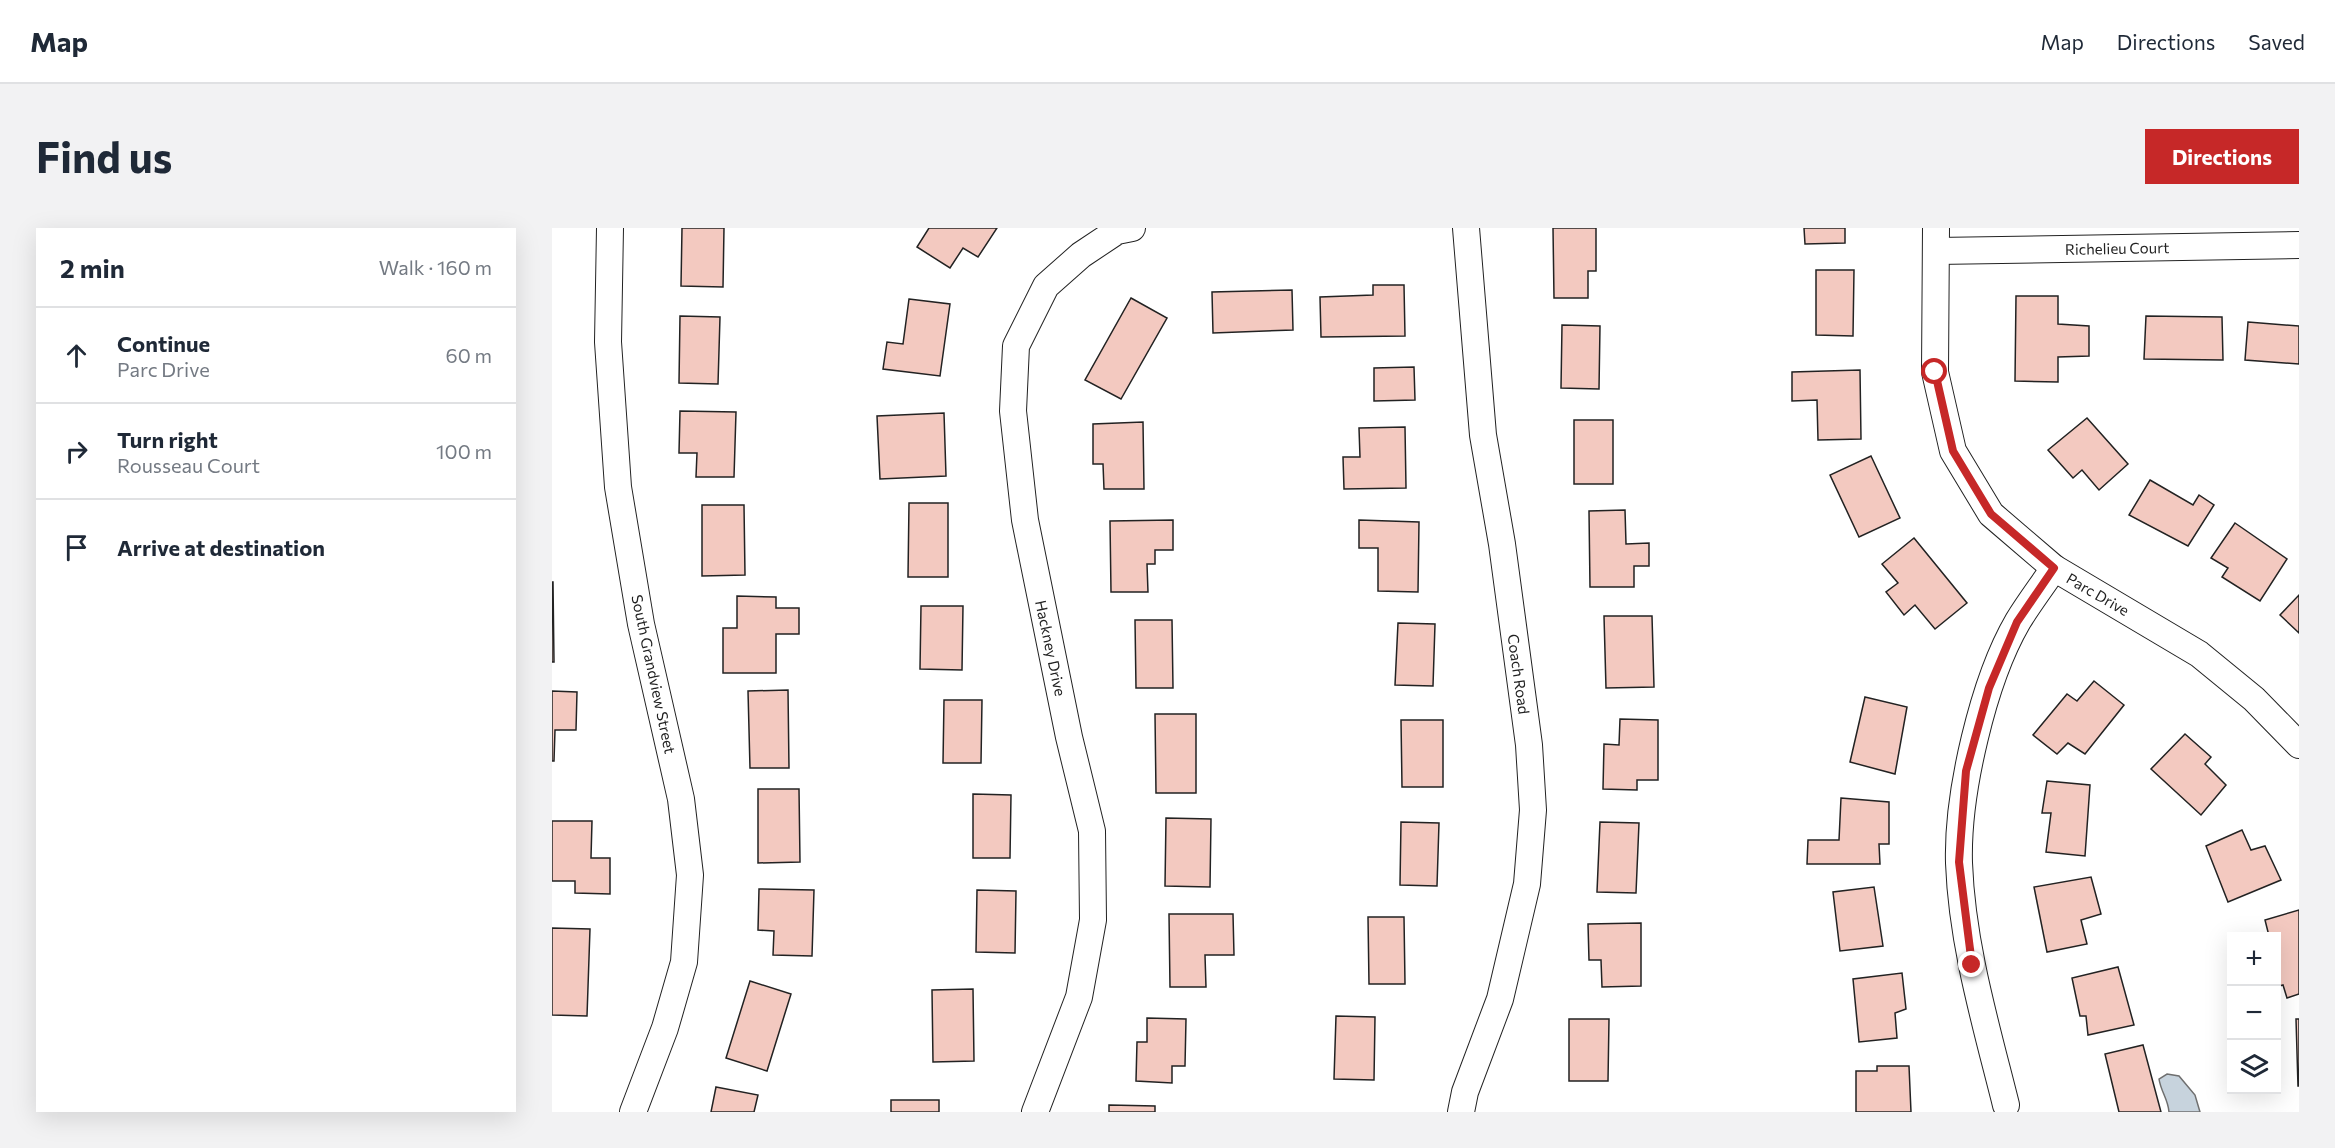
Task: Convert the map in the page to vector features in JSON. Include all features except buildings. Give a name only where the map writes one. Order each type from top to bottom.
[{"type":"street","name":"South Grandview Street","points":[[610,228],[608,342],[618,487],[640,624],[681,799],[690,875],[684,962],[665,1028],[633,1112]]},
{"type":"street","name":"Hackney Drive","points":[[1035,1112],[1078,996],[1093,920],[1092,831],[1069,737],[1025,520],[1013,411],[1016,346],[1046,286],[1081,255],[1117,231],[1132,228]]},
{"type":"street","name":"Coach Road","points":[[1461,1112],[1465,1092],[1500,999],[1527,884],[1533,810],[1528,734],[1502,544],[1483,435],[1466,228]]},
{"type":"street","name":"Richelieu Court","points":[[1936,239],[2299,245]]},
{"type":"street","name":"Parc Drive","points":[[1936,239],[1935,372],[1953,451],[1991,514],[2054,568],[2199,654],[2254,699],[2299,745]]},
{"type":"street","points":[[2006,1105],[1972,965],[1960,874],[1966,771],[1989,688],[2017,622],[2054,568]]},
{"type":"shaded area","points":[[2167,1074],[2179,1076],[2195,1095],[2200,1112],[2169,1112],[2159,1079]]},
{"type":"route","points":[[1935,372],[1953,451],[1991,514],[2054,568],[2017,622],[1989,688],[1966,771],[1959,862],[1972,965]]}]
